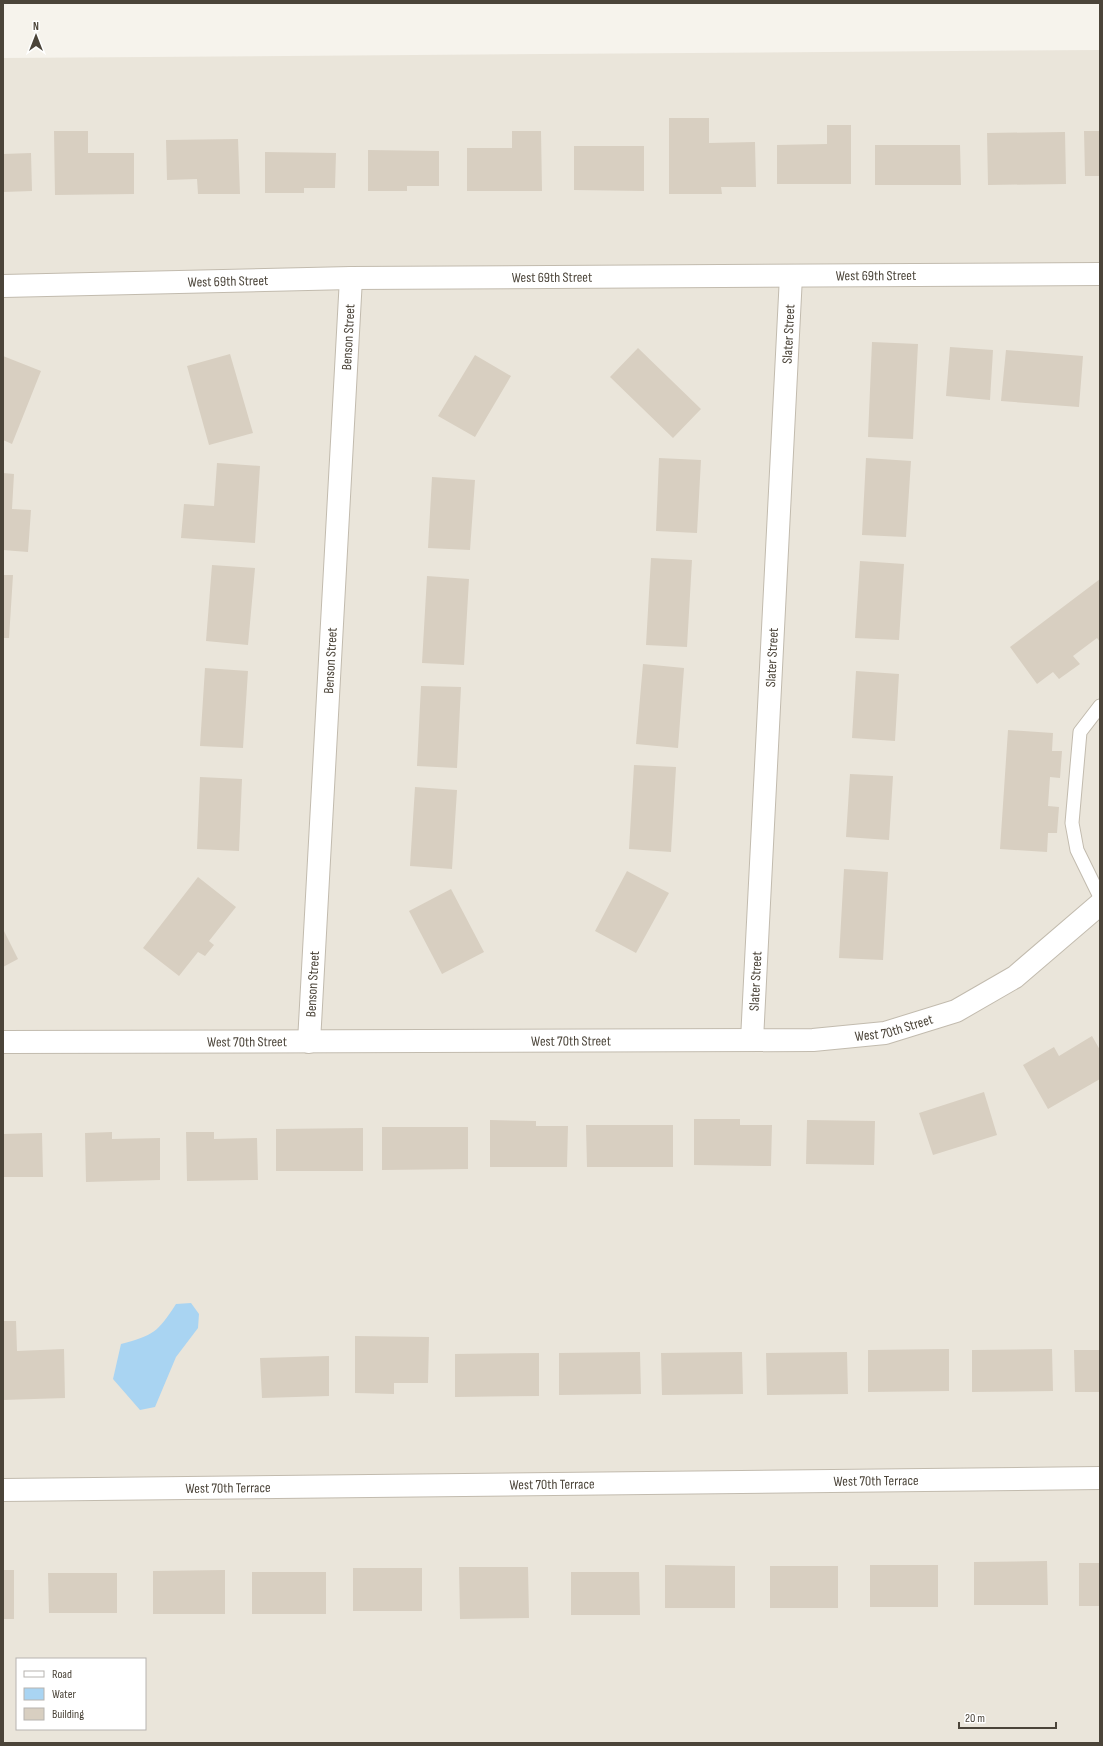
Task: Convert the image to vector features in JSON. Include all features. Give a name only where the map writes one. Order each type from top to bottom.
[{"type":"street","name":"West 69th Street","points":[[3,286],[351,278],[1100,274]]},
{"type":"street","name":"Slater Street","points":[[752,1040],[792,276]]},
{"type":"street","name":"Benson Street","points":[[309,1042],[351,278]]},
{"type":"street","name":"West 70th Street","points":[[3,1042],[813,1040],[885,1033],[956,1011],[1015,977],[1100,904]]},
{"type":"street","name":"West 70th Terrace","points":[[3,1490],[1100,1478]]},
{"type":"lane","points":[[1100,706],[1080,732],[1072,823],[1077,850],[1100,896]]},
{"type":"shaded area","points":[[1100,50],[1100,1743],[3,1743],[3,58]]},
{"type":"water","points":[[191,1303],[199,1314],[198,1328],[176,1357],[155,1407],[140,1410],[113,1379],[121,1344],[154,1332],[176,1304]]},
{"type":"building","points":[[669,118],[709,118],[709,143],[755,142],[756,187],[721,187],[722,194],[669,194]]},
{"type":"building","points":[[827,125],[851,125],[851,184],[777,184],[777,145],[827,144]]},
{"type":"building","points":[[54,131],[88,131],[88,153],[134,153],[134,194],[55,195]]},
{"type":"building","points":[[512,131],[541,131],[542,191],[467,191],[467,148],[512,148]]},
{"type":"building","points":[[1084,131],[1100,131],[1100,176],[1085,176]]},
{"type":"building","points":[[1065,132],[1066,184],[988,185],[987,133]]},
{"type":"building","points":[[238,139],[240,194],[198,194],[197,179],[167,180],[166,140]]},
{"type":"building","points":[[875,145],[960,145],[961,185],[875,185]]},
{"type":"building","points":[[574,146],[644,146],[644,191],[574,190]]},
{"type":"building","points":[[368,150],[439,151],[439,186],[407,186],[407,191],[368,191]]},
{"type":"building","points":[[265,152],[336,153],[335,188],[304,188],[304,193],[265,193]]},
{"type":"building","points":[[31,153],[32,191],[3,192],[3,154]]},
{"type":"building","points":[[872,342],[918,344],[913,439],[868,437]]},
{"type":"building","points":[[950,347],[993,350],[990,400],[946,396]]},
{"type":"building","points":[[638,348],[701,409],[673,438],[610,377]]},
{"type":"building","points":[[1006,350],[1083,356],[1079,407],[1001,401]]},
{"type":"building","points":[[230,354],[253,433],[209,445],[187,366]]},
{"type":"building","points":[[475,355],[511,376],[475,437],[438,416]]},
{"type":"building","points":[[3,356],[41,371],[12,444],[3,440]]},
{"type":"building","points":[[659,458],[701,460],[697,533],[656,531]]},
{"type":"building","points":[[866,458],[911,461],[906,537],[862,535]]},
{"type":"building","points":[[217,463],[260,466],[255,543],[181,538],[184,504],[214,506]]},
{"type":"building","points":[[3,473],[14,474],[12,509],[31,510],[28,552],[3,550]]},
{"type":"building","points":[[432,477],[475,480],[470,550],[428,548]]},
{"type":"building","points":[[651,558],[692,560],[687,647],[646,645]]},
{"type":"building","points":[[860,561],[904,564],[899,640],[855,638]]},
{"type":"building","points":[[212,565],[255,568],[248,645],[206,641]]},
{"type":"building","points":[[3,575],[13,575],[9,638],[3,638]]},
{"type":"building","points":[[427,576],[469,579],[464,665],[422,663]]},
{"type":"building","points":[[1100,579],[1100,642],[1097,638],[1073,656],[1080,664],[1059,679],[1053,672],[1037,684],[1010,647]]},
{"type":"building","points":[[643,664],[684,668],[678,748],[636,744]]},
{"type":"building","points":[[205,668],[248,671],[243,748],[200,746]]},
{"type":"building","points":[[856,671],[899,674],[895,741],[852,738]]},
{"type":"building","points":[[421,686],[461,687],[457,768],[417,766]]},
{"type":"building","points":[[1008,730],[1053,733],[1052,751],[1062,751],[1060,778],[1050,777],[1048,806],[1059,807],[1057,833],[1048,833],[1047,852],[1000,849]]},
{"type":"building","points":[[634,765],[676,767],[671,852],[629,849]]},
{"type":"building","points":[[850,774],[893,776],[889,840],[846,837]]},
{"type":"building","points":[[200,777],[242,779],[239,851],[197,849]]},
{"type":"building","points":[[415,787],[457,790],[452,869],[410,866]]},
{"type":"building","points":[[844,869],[888,872],[883,960],[839,958]]},
{"type":"building","points":[[627,871],[669,893],[636,953],[595,931]]},
{"type":"building","points":[[198,877],[236,907],[209,941],[214,945],[205,956],[198,952],[179,976],[143,948]]},
{"type":"building","points":[[451,889],[484,952],[442,974],[409,911]]},
{"type":"building","points":[[3,929],[18,959],[3,967]]},
{"type":"building","points":[[1092,1036],[1100,1050],[1100,1079],[1048,1109],[1023,1065],[1054,1047],[1059,1056]]},
{"type":"building","points":[[984,1092],[997,1135],[933,1155],[919,1113]]},
{"type":"building","points":[[694,1119],[740,1119],[740,1125],[772,1125],[771,1166],[694,1165]]},
{"type":"building","points":[[490,1120],[536,1121],[536,1126],[568,1126],[567,1167],[490,1167]]},
{"type":"building","points":[[807,1120],[875,1121],[874,1165],[806,1164]]},
{"type":"building","points":[[586,1125],[673,1125],[673,1167],[587,1167]]},
{"type":"building","points":[[382,1127],[468,1127],[468,1169],[382,1170]]},
{"type":"building","points":[[363,1128],[363,1171],[276,1171],[276,1129]]},
{"type":"building","points":[[112,1132],[112,1139],[160,1138],[160,1180],[86,1182],[85,1133]]},
{"type":"building","points":[[186,1132],[214,1132],[214,1139],[257,1138],[258,1180],[187,1181]]},
{"type":"building","points":[[42,1133],[43,1177],[3,1177],[3,1134]]},
{"type":"building","points":[[3,1321],[16,1321],[17,1351],[64,1349],[65,1398],[3,1400]]},
{"type":"building","points":[[355,1336],[429,1337],[428,1383],[394,1383],[394,1394],[355,1393]]},
{"type":"building","points":[[949,1349],[949,1391],[868,1392],[868,1350]]},
{"type":"building","points":[[1052,1349],[1053,1391],[972,1392],[972,1350]]},
{"type":"building","points":[[1074,1350],[1100,1350],[1100,1392],[1075,1392]]},
{"type":"building","points":[[640,1352],[641,1394],[559,1395],[559,1353]]},
{"type":"building","points":[[742,1352],[743,1394],[662,1395],[661,1353]]},
{"type":"building","points":[[847,1352],[848,1394],[767,1395],[766,1353]]},
{"type":"building","points":[[539,1353],[539,1396],[455,1397],[455,1354]]},
{"type":"building","points":[[329,1356],[329,1396],[262,1398],[260,1358]]},
{"type":"building","points":[[1047,1561],[1048,1605],[974,1605],[974,1562]]},
{"type":"building","points":[[1079,1563],[1100,1563],[1100,1606],[1079,1606]]},
{"type":"building","points":[[665,1565],[735,1566],[735,1608],[665,1608]]},
{"type":"building","points":[[870,1565],[938,1565],[938,1607],[870,1607]]},
{"type":"building","points":[[770,1566],[838,1566],[838,1608],[770,1608]]},
{"type":"building","points":[[459,1567],[528,1567],[529,1618],[460,1619]]},
{"type":"building","points":[[353,1568],[422,1568],[422,1611],[353,1611]]},
{"type":"building","points":[[3,1570],[14,1570],[14,1619],[3,1619]]},
{"type":"building","points":[[225,1570],[225,1614],[153,1614],[153,1571]]},
{"type":"building","points":[[252,1572],[326,1572],[326,1614],[252,1614]]},
{"type":"building","points":[[571,1572],[639,1572],[640,1615],[571,1615]]},
{"type":"building","points":[[48,1573],[117,1573],[117,1613],[49,1613]]}]
